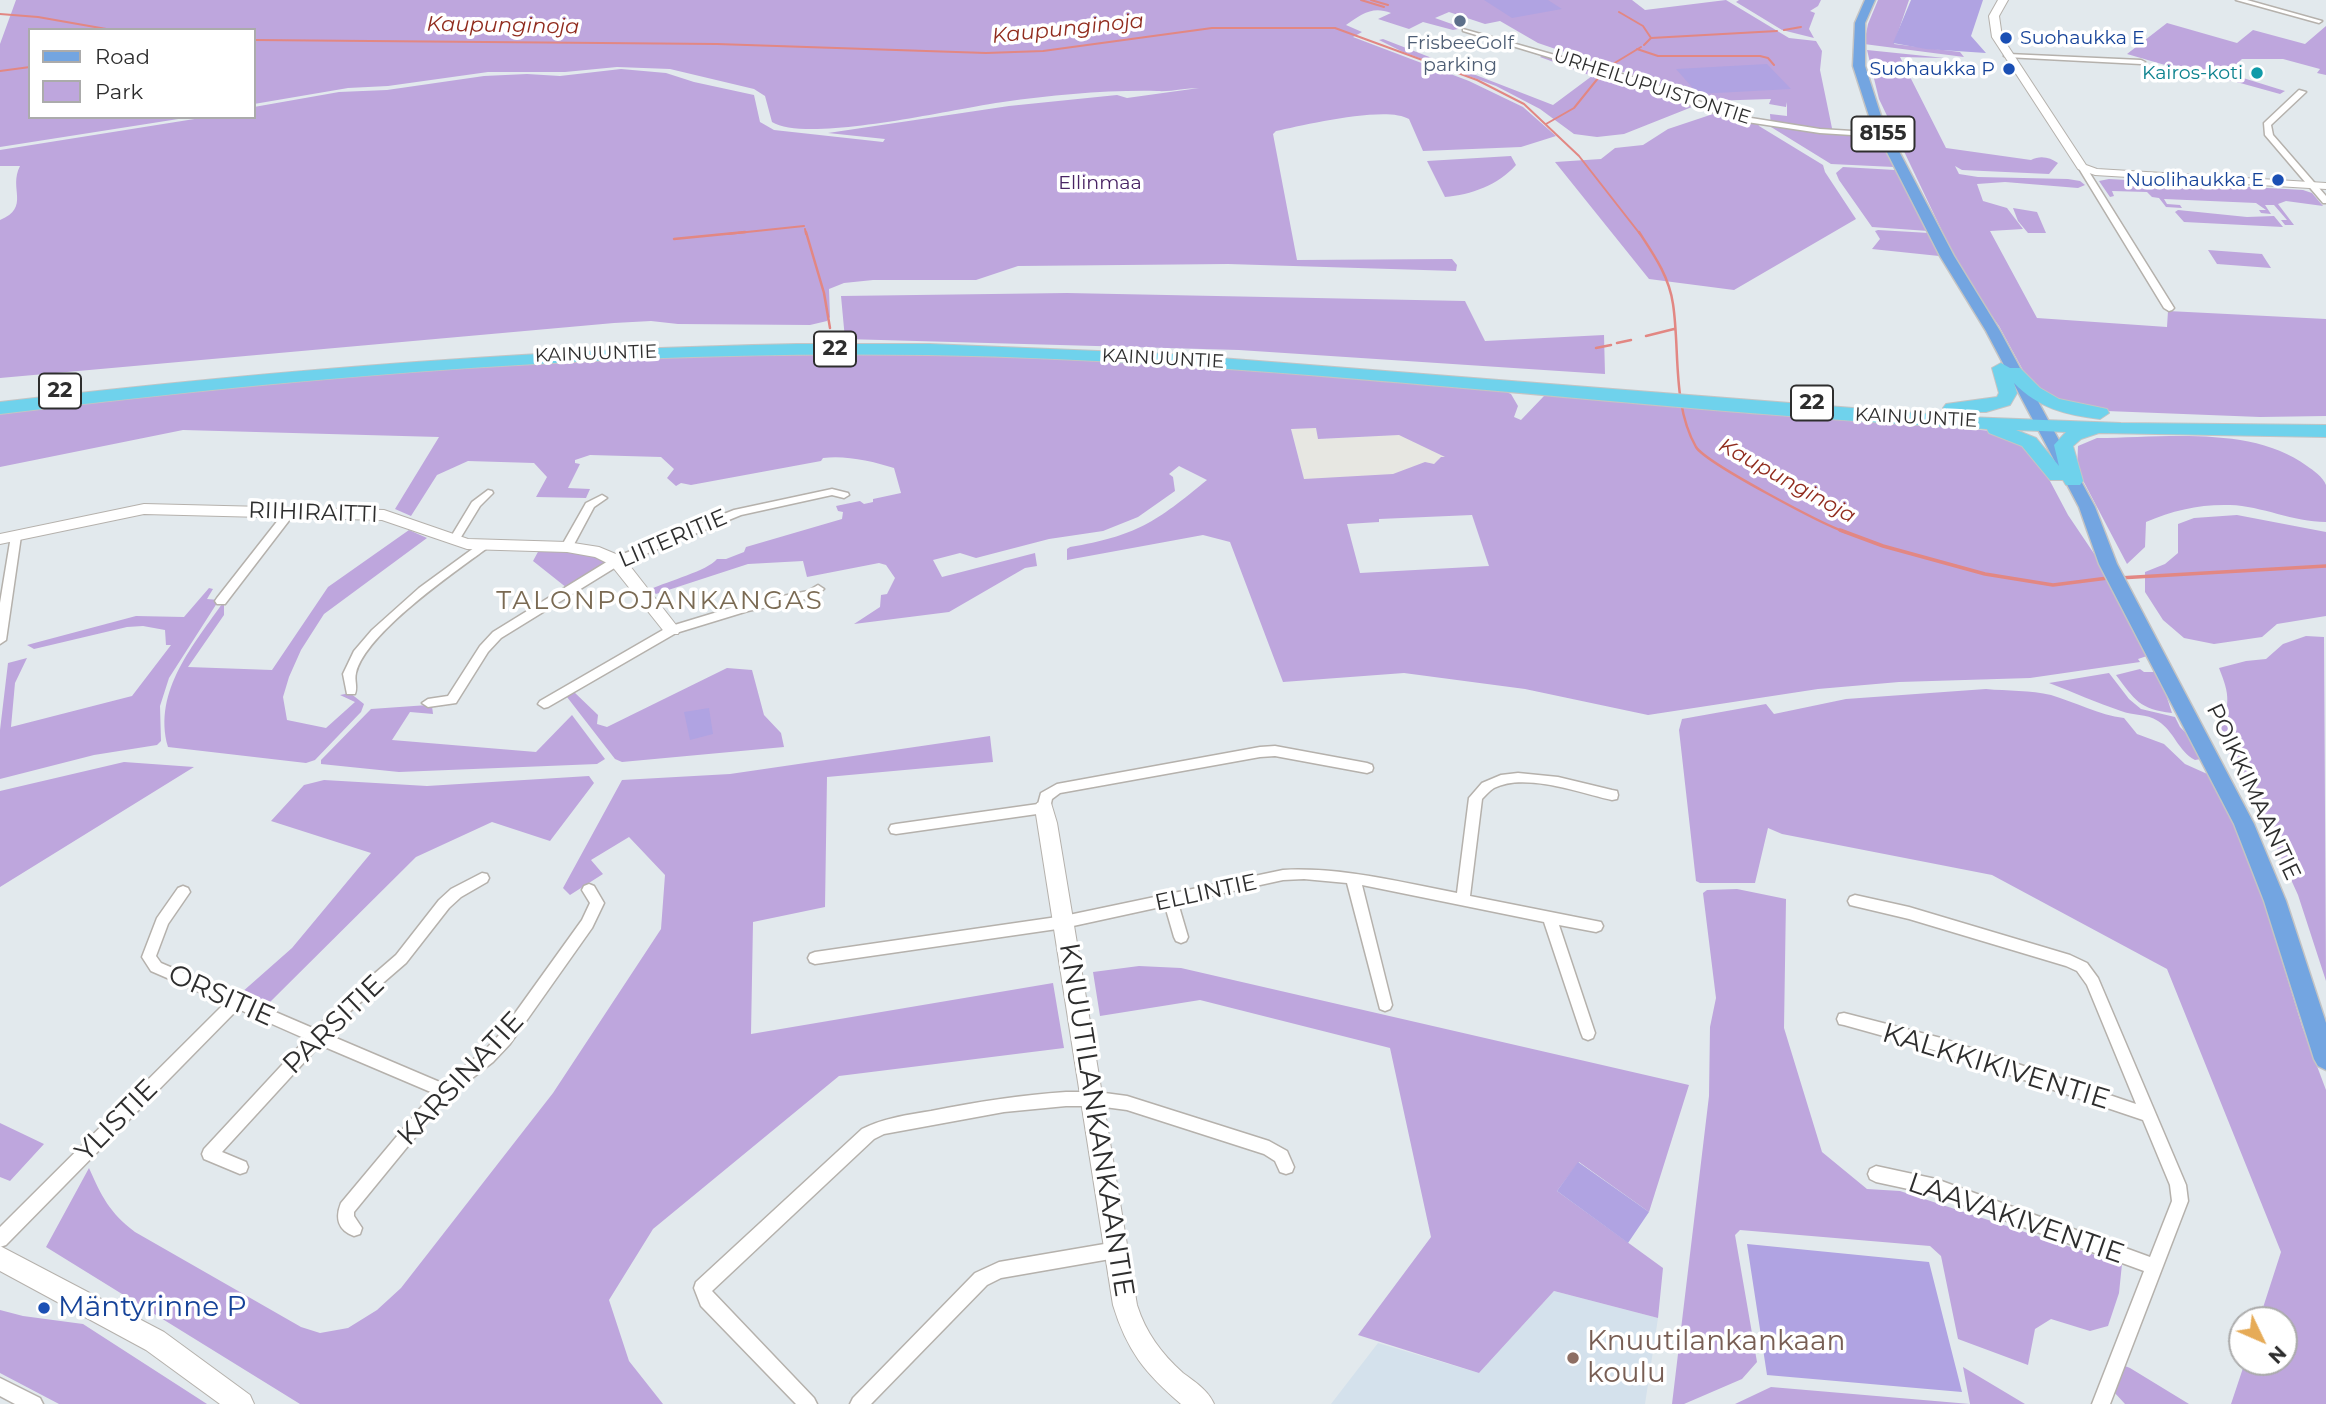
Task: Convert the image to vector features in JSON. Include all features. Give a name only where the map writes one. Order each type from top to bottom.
[{"type":"highway","name":"KAINUUNTIE","points":[[0,398],[120,384],[428,357],[682,345],[839,343],[1152,352],[1671,396]]},
{"type":"highway","name":"KAINUUNTIE","points":[[0,408],[205,382],[425,363],[574,355],[798,349],[991,351],[1199,361],[1898,413],[2156,429],[2326,431]]},
{"type":"highway","points":[[1898,413],[1997,404],[2004,401],[2008,393],[2008,370]]},
{"type":"highway","points":[[2008,370],[2039,397],[2056,407],[2176,420]]},
{"type":"highway","points":[[1898,413],[2010,433],[2029,442],[2065,479]]},
{"type":"highway","name":"KAINUUNTIE","points":[[2034,420],[2326,423]]},
{"type":"highway","points":[[2065,479],[2063,446],[2069,437],[2082,433],[2156,429]]},
{"type":"main road","name":"POIKKIMAANTIE","points":[[1870,0],[1860,23],[1858,66],[1865,92],[1884,135],[1948,258],[1967,302],[2008,370],[2244,824],[2322,1031],[2326,1059]]},
{"type":"street","points":[[2003,0],[1994,16],[1993,26],[2008,55],[2169,308]]},
{"type":"street","points":[[2239,0],[2319,21]]},
{"type":"street","name":"URHEILUPUISTONTIE","points":[[1465,30],[1647,84],[1705,107],[1750,120],[1820,131],[1884,135]]},
{"type":"street","points":[[2008,55],[2141,62]]},
{"type":"street","points":[[2302,92],[2267,125],[2269,135],[2320,185],[2326,201]]},
{"type":"street","points":[[2081,167],[2095,172],[2320,185]]},
{"type":"street","name":"LIITERITIE","points":[[428,703],[452,700],[484,649],[504,629],[617,561],[738,512],[832,492],[844,495]]},
{"type":"street","points":[[454,540],[476,503],[488,493]]},
{"type":"street","points":[[567,547],[590,505],[602,498]]},
{"type":"street","name":"RIIHIRAITTI","points":[[8,538],[144,509],[384,515],[454,540],[482,546],[567,547],[598,552],[617,561]]},
{"type":"street","points":[[221,601],[290,512]]},
{"type":"street","points":[[0,640],[8,538]]},
{"type":"street","points":[[351,691],[348,681],[352,667],[380,626],[482,546]]},
{"type":"street","points":[[617,561],[672,630]]},
{"type":"street","points":[[544,704],[672,630],[747,607],[811,594],[818,589]]},
{"type":"street","points":[[896,829],[1044,808],[1046,797],[1057,789],[1260,752],[1275,751],[1367,768]]},
{"type":"street","points":[[1463,898],[1476,798],[1482,787],[1499,778],[1521,776],[1612,795]]},
{"type":"street","name":"KNUUTILANKANKAANTIE","points":[[1044,808],[1125,1306],[1141,1348],[1201,1404]]},
{"type":"street","name":"ELLINTIE","points":[[816,958],[1064,922],[1283,875],[1304,874],[1353,878],[1595,926]]},
{"type":"street","name":"PARSITIE","points":[[240,1167],[210,1154],[341,1010],[401,959],[456,892],[482,878]]},
{"type":"street","points":[[1353,878],[1385,1005]]},
{"type":"street","name":"KARSINATIE","points":[[354,1228],[345,1219],[347,1209],[444,1091],[488,1057],[505,1039],[595,911],[597,903],[589,890]]},
{"type":"street","name":"ORSITIE","points":[[183,892],[169,908],[149,957],[153,964],[235,1003],[444,1091]]},
{"type":"street","points":[[1170,901],[1181,937]]},
{"type":"street","points":[[1856,901],[1909,912],[2070,961],[2082,967],[2093,982],[2178,1185],[2180,1201],[2101,1404]]},
{"type":"street","points":[[1550,917],[1588,1033]]},
{"type":"street","name":"YLISTIE","points":[[0,1239],[235,1003]]},
{"type":"street","name":"KALKKIKIVENTIE","points":[[1844,1019],[1941,1045],[2148,1115]]},
{"type":"street","points":[[807,1404],[707,1300],[702,1288],[868,1134],[882,1127],[1062,1097],[1092,1099],[1127,1103],[1269,1148],[1281,1156],[1286,1167]]},
{"type":"street","name":"LAAVAKIVENTIE","points":[[1876,1174],[1936,1187],[2155,1267]]},
{"type":"street","points":[[859,1404],[981,1279],[999,1270],[1116,1250]]},
{"type":"street","points":[[0,1258],[155,1341],[241,1404]]},
{"type":"street","points":[[0,1387],[34,1404]]},
{"type":"shaded area","points":[[1484,0],[1548,0],[1562,9],[1512,18]]},
{"type":"shaded area","points":[[1911,0],[1983,0],[1971,36],[1986,53],[1926,49],[1893,43]]},
{"type":"shaded area","points":[[1767,64],[1791,89],[1698,94],[1676,69]]},
{"type":"shaded area","points":[[1291,428],[1316,428],[1319,439],[1434,433],[1460,447],[1387,495],[1307,491]]},
{"type":"shaded area","points":[[709,708],[713,734],[690,740],[684,712]]},
{"type":"shaded area","points":[[1578,1162],[1649,1212],[1628,1243],[1557,1191]]},
{"type":"shaded area","points":[[1747,1244],[1929,1262],[1962,1392],[1767,1375]]},
{"type":"shaded area","name":"Knuutilankankaan koulu","points":[[1554,1291],[1658,1318],[1645,1404],[1331,1404],[1378,1343],[1479,1373]]},
{"type":"green space","name":"Ellinmaa","points":[[16,0],[1632,0],[1645,10],[1726,0],[1789,38],[1816,41],[1822,51],[1820,70],[1833,133],[1878,138],[1894,167],[1831,164],[1771,127],[1770,114],[1787,116],[1787,102],[1786,107],[1769,104],[1771,99],[1708,101],[1538,43],[1500,21],[1485,24],[1449,12],[1435,18],[1463,28],[1453,30],[1423,22],[1409,29],[1378,19],[1391,13],[1378,10],[1362,15],[1346,25],[1362,32],[1353,37],[1469,81],[1523,107],[1556,136],[1521,147],[1423,151],[1409,119],[1383,114],[1344,118],[1276,131],[1273,134],[1297,260],[1452,259],[1457,265],[1456,271],[1228,264],[1018,266],[976,280],[873,280],[844,283],[829,289],[830,317],[827,321],[810,325],[678,324],[651,321],[614,323],[0,378],[0,220],[15,209],[16,182],[20,166],[0,166],[0,150],[194,119],[256,119],[256,107],[339,92],[387,90],[484,76],[560,76],[621,69],[666,73],[754,95],[760,122],[774,130],[883,142],[885,139],[828,133],[1009,106],[1117,95],[1127,98],[1199,88],[1041,97],[849,127],[817,129],[790,128],[772,122],[765,96],[754,89],[670,69],[617,67],[565,72],[488,72],[388,86],[348,88],[256,104],[256,28],[28,28],[28,119],[178,119],[0,147],[0,44]]},
{"type":"green space","points":[[1821,0],[1818,6],[1810,11],[1815,13],[1809,29],[1814,38],[1782,30],[1736,2]]},
{"type":"green space","points":[[1878,0],[1909,0],[1894,44],[1960,52],[1964,57],[1864,44],[1868,24]]},
{"type":"green space","points":[[2167,23],[2237,43],[2253,30],[2305,44],[2326,26],[2326,75],[2317,73],[2320,69],[2283,59],[2242,59],[2227,73],[2285,91],[2280,94],[2233,81],[2217,80],[2127,54]]},
{"type":"green space","points":[[1383,39],[1553,105],[1592,76],[1540,57],[1543,55],[1638,84],[1692,107],[1624,134],[1597,137],[1574,134],[1540,109],[1496,86],[1403,52],[1379,40]]},
{"type":"green space","points":[[1867,50],[1945,58],[1900,57],[1946,148],[2031,160],[2045,157],[2058,163],[2049,174],[1962,170],[1955,166],[1959,174],[1978,177],[2068,179],[2080,181],[2085,185],[2078,188],[2005,182],[1977,184],[1983,201],[2007,208],[2023,229],[1990,231],[2037,318],[2167,327],[2168,311],[2326,319],[2326,416],[2260,417],[2081,410],[2067,408],[2031,385],[1999,326],[1964,277],[1879,99]]},
{"type":"green space","points":[[1713,114],[1758,123],[1823,165],[1856,219],[1734,290],[1649,279],[1555,162],[1601,159],[1615,148],[1643,145],[1668,129]]},
{"type":"green space","points":[[1511,156],[1516,165],[1501,178],[1474,191],[1445,197],[1427,161]]},
{"type":"green space","points":[[1843,167],[1895,170],[1928,231],[1872,227],[1839,180],[1836,173]]},
{"type":"green space","points":[[2109,179],[2303,190],[2312,193],[2323,206],[2286,201],[2278,204],[2294,225],[2285,225],[2281,220],[2287,220],[2274,205],[2265,205],[2271,214],[2261,213],[2259,210],[2266,210],[2256,203],[2164,199],[2167,204],[2180,205],[2182,208],[2166,207],[2159,198],[2152,197],[2147,192],[2112,191],[2114,196],[2110,197],[2099,181]]},
{"type":"green space","points":[[2013,208],[2037,212],[2046,233],[2028,233],[2018,221]]},
{"type":"green space","points":[[2178,210],[2247,217],[2274,216],[2283,227],[2184,222],[2175,212]]},
{"type":"green space","points":[[1875,231],[1929,233],[1939,256],[1872,249],[1880,239]]},
{"type":"green space","points":[[2208,250],[2262,254],[2271,268],[2217,264]]},
{"type":"green space","points":[[1067,293],[1465,301],[1485,341],[1604,335],[1605,374],[1239,350],[845,339],[841,296]]},
{"type":"green space","points":[[838,353],[991,355],[1196,364],[1504,391],[1511,394],[1518,406],[1514,417],[1521,420],[1544,396],[1576,395],[1992,431],[2019,440],[2041,464],[2068,515],[2099,561],[2150,655],[2138,659],[2140,662],[2030,678],[1899,682],[1818,689],[1648,715],[1525,689],[1404,673],[1283,682],[1230,542],[1203,535],[1067,560],[1067,549],[1070,547],[1112,538],[1144,525],[1173,507],[1207,480],[1179,466],[1169,474],[1173,477],[1175,491],[1138,517],[1103,531],[1049,539],[976,558],[960,553],[933,560],[942,577],[1035,553],[1037,566],[1025,568],[949,612],[854,624],[880,607],[881,595],[887,594],[895,578],[886,565],[879,563],[807,577],[803,561],[748,564],[656,594],[651,589],[696,572],[717,559],[726,559],[744,552],[746,547],[842,519],[843,512],[838,511],[836,506],[860,501],[864,504],[873,502],[873,499],[901,493],[894,468],[858,459],[823,458],[821,461],[691,485],[681,483],[676,486],[667,478],[674,469],[661,457],[590,455],[575,460],[575,463],[580,464],[568,488],[590,489],[586,498],[536,497],[547,477],[534,463],[468,461],[437,475],[411,516],[395,509],[439,437],[183,430],[0,467],[0,413],[153,393],[560,359]],"holes":[[[1316,428],[1318,439],[1399,435],[1445,457],[1441,457],[1434,464],[1425,462],[1393,474],[1304,479],[1291,429]],[[1472,515],[1489,566],[1360,573],[1347,524],[1379,522],[1379,519]]]},
{"type":"green space","points":[[2178,436],[2234,439],[2285,453],[2325,482],[2326,522],[2242,506],[2219,505],[2187,509],[2146,522],[2145,547],[2127,564],[2077,469],[2078,446],[2097,438]]},
{"type":"green space","points":[[2237,515],[2326,532],[2326,616],[2277,624],[2262,637],[2214,644],[2184,638],[2163,620],[2145,592],[2145,572],[2165,564],[2178,553],[2178,524],[2194,518]]},
{"type":"green space","points":[[409,530],[427,538],[324,614],[301,650],[289,677],[283,697],[287,720],[326,728],[355,702],[340,695],[350,693],[364,704],[361,712],[315,760],[306,763],[168,747],[166,706],[171,687],[189,651],[224,601],[224,615],[188,667],[272,670],[328,587]]},
{"type":"green space","points":[[539,550],[584,552],[607,562],[567,588],[533,561]]},
{"type":"green space","points":[[209,588],[213,589],[207,599],[219,600],[169,678],[160,706],[161,741],[157,745],[94,755],[0,779],[0,730],[8,663],[27,658],[15,683],[11,727],[132,696],[171,645],[166,645],[165,630],[143,626],[127,627],[34,649],[27,645],[136,616],[184,617]]},
{"type":"green space","points":[[2306,636],[2324,637],[2326,981],[2298,895],[2254,798],[2217,733],[2227,708],[2227,693],[2219,668],[2266,659],[2283,644]]},
{"type":"green space","points":[[2157,667],[2172,713],[2152,709],[2139,702],[2116,675],[2140,669],[2153,672]]},
{"type":"green space","points":[[727,668],[752,670],[764,715],[781,733],[784,747],[622,762],[615,759],[567,697],[573,691],[598,715],[597,724],[607,727]]},
{"type":"green space","points":[[2109,673],[2129,699],[2141,709],[2175,717],[2201,759],[2195,760],[2189,756],[2168,730],[2153,718],[2121,711],[2049,683]]},
{"type":"green space","points":[[1986,689],[2051,695],[2124,718],[2137,734],[2164,744],[2185,764],[2214,777],[2251,860],[2302,1026],[2326,1090],[2326,1404],[2231,1404],[2240,1376],[2298,1376],[2298,1306],[2264,1306],[2281,1252],[2167,969],[1992,875],[1782,834],[1768,828],[1755,883],[1696,881],[1679,730],[1682,719],[1766,704],[1774,714],[1846,699]]},
{"type":"green space","points":[[432,706],[433,714],[410,712],[392,740],[536,752],[572,715],[605,759],[597,764],[399,772],[321,764],[321,760],[371,709]]},
{"type":"green space","points":[[990,736],[993,762],[827,777],[825,907],[753,922],[751,1034],[1053,983],[1064,1048],[839,1076],[653,1229],[609,1300],[629,1361],[663,1404],[300,1404],[46,1247],[89,1168],[107,1203],[135,1232],[301,1327],[320,1333],[348,1328],[377,1310],[401,1288],[553,1093],[661,929],[665,875],[629,837],[591,860],[603,874],[570,895],[563,888],[622,780],[730,774]]},
{"type":"green space","points":[[124,762],[194,767],[0,887],[0,791]]},
{"type":"green space","points":[[589,776],[594,783],[550,841],[492,822],[416,857],[268,1004],[241,993],[292,948],[371,853],[271,821],[304,785],[324,780],[427,786]]},
{"type":"green space","points":[[1737,889],[1786,899],[1784,1028],[1822,1152],[1867,1189],[1900,1191],[2122,1264],[2119,1293],[2108,1326],[2090,1331],[2051,1319],[2035,1329],[2028,1365],[1958,1339],[1941,1256],[1930,1246],[1740,1230],[1735,1235],[1757,1362],[1742,1379],[1684,1404],[1672,1404],[1709,1096],[1710,1027],[1716,998],[1703,893],[1707,890]]},
{"type":"green space","points":[[1139,966],[1181,968],[1689,1085],[1649,1212],[1579,1162],[1557,1191],[1663,1268],[1658,1318],[1554,1291],[1479,1373],[1358,1335],[1431,1237],[1390,1048],[1200,1000],[1100,1016],[1093,972]]},
{"type":"green space","points":[[0,1123],[44,1144],[10,1181],[0,1177]]},
{"type":"green space","points":[[0,1310],[83,1324],[207,1404],[59,1404],[0,1373]]},
{"type":"green space","points":[[2125,1366],[2189,1404],[2125,1404],[2114,1392]]},
{"type":"green space","points":[[1963,1367],[2025,1404],[1970,1404]]},
{"type":"green space","points":[[1771,1387],[1970,1404],[1735,1404]]},
{"type":"waterway","points":[[1361,0],[1384,7]]},
{"type":"waterway","points":[[1371,0],[1388,5]]},
{"type":"waterway","points":[[1619,12],[1643,26],[1651,38]]},
{"type":"waterway","name":"Kaupunginoja","points":[[0,14],[38,17],[101,28]]},
{"type":"waterway","points":[[1784,30],[1801,27]]},
{"type":"waterway","name":"Kaupunginoja","points":[[256,40],[717,44],[986,53],[1043,51],[1212,28],[1335,28],[1477,80],[1524,104],[1579,156],[1640,234]]},
{"type":"waterway","points":[[1651,38],[1777,31]]},
{"type":"waterway","points":[[1644,45],[1651,38]]},
{"type":"waterway","points":[[1637,49],[1641,47]]},
{"type":"waterway","points":[[1608,67],[1637,49]]},
{"type":"waterway","points":[[1637,49],[1658,56],[1760,56],[1768,58],[1774,65]]},
{"type":"waterway","points":[[0,71],[28,67]]},
{"type":"waterway","points":[[1546,124],[1574,108],[1603,72]]},
{"type":"waterway","points":[[728,234],[804,226]]},
{"type":"waterway","points":[[805,229],[806,234]]},
{"type":"waterway","points":[[674,239],[745,232]]},
{"type":"waterway","points":[[806,232],[824,293],[830,328]]},
{"type":"waterway","name":"Kaupunginoja","points":[[1639,232],[1660,266],[1671,294],[1680,395],[1688,431],[1696,447],[1741,479],[1845,532]]},
{"type":"waterway","points":[[1646,336],[1674,329]]},
{"type":"waterway","points":[[1617,343],[1631,340]]},
{"type":"waterway","points":[[1596,348],[1611,345]]},
{"type":"waterway","name":"Kaupunginoja","points":[[1840,530],[1883,546],[1985,574],[2053,585],[2108,578]]},
{"type":"waterway","name":"Kaupunginoja","points":[[2119,578],[2326,566]]},
{"type":"place","name":"FrisbeeGolf parking","points":[[1460,21]]},
{"type":"place","name":"Suohaukka E","points":[[2006,38]]},
{"type":"place","name":"Suohaukka P","points":[[2009,69]]},
{"type":"place","name":"Kairos-koti","points":[[2257,73]]},
{"type":"place","name":"Nuolihaukka E","points":[[2278,180]]},
{"type":"place","name":"Mäntyrinne P","points":[[44,1308]]},
{"type":"place","name":"Knuutilankankaan koulu","points":[[1573,1358]]},
{"type":"district","name":"TALONPOJANKANGAS","points":[[660,601]]}]
